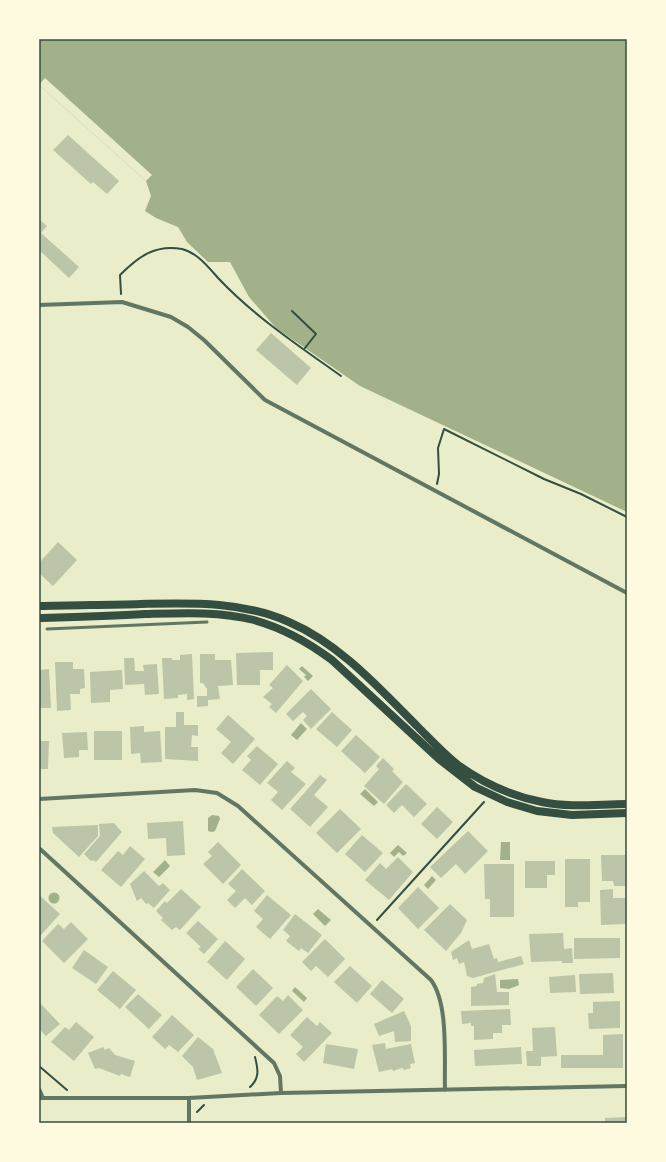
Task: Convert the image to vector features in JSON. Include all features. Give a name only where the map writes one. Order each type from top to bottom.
[{"type":"main road","points":[[39,606],[186,603],[235,606],[264,613],[305,629],[337,651],[396,704],[447,756],[483,781],[508,792],[542,803],[576,806],[627,804]]},
{"type":"main road","points":[[39,618],[178,613],[238,617],[254,620],[297,636],[332,660],[439,759],[475,787],[507,802],[537,811],[572,815],[627,813]]},
{"type":"street","points":[[39,305],[122,302],[157,311],[188,327],[204,340],[265,400],[627,593]]},
{"type":"street","points":[[39,799],[195,790],[217,793],[238,806],[431,980],[437,989],[442,1008],[444,1090]]},
{"type":"street","points":[[39,848],[274,1063],[280,1076],[281,1093]]},
{"type":"street","points":[[39,1089],[41,1098],[189,1098],[281,1093],[627,1086]]},
{"type":"street","points":[[189,1098],[189,1123]]},
{"type":"lane","points":[[102,616],[102,627]]},
{"type":"lane","points":[[47,629],[207,622]]},
{"type":"path","points":[[122,302],[120,275],[136,260],[146,253],[167,248],[182,250],[197,256],[253,312],[341,376]]},
{"type":"path","points":[[292,311],[316,334],[305,348]]},
{"type":"path","points":[[435,491],[439,474],[438,448],[444,428],[544,479],[581,494],[627,517]]},
{"type":"path","points":[[372,926],[485,800],[488,793]]},
{"type":"path","points":[[249,1088],[256,1082],[258,1070],[254,1054]]},
{"type":"path","points":[[39,1066],[63,1087],[73,1093]]},
{"type":"shaded area","points":[[39,39],[627,39],[627,512],[360,386],[276,328],[249,297],[230,262],[208,262],[187,242],[178,227],[156,218],[145,211],[151,196],[146,181],[39,85]]},
{"type":"shaded area","points":[[302,666],[313,676],[308,681],[304,677],[306,675],[299,669]]},
{"type":"shaded area","points":[[301,723],[307,729],[297,740],[291,735]]},
{"type":"shaded area","points":[[365,789],[378,802],[374,806],[360,794]]},
{"type":"shaded area","points":[[212,815],[219,816],[220,819],[215,831],[212,832],[208,831],[208,818]]},
{"type":"shaded area","points":[[501,842],[510,842],[510,860],[500,860]]},
{"type":"shaded area","points":[[398,845],[407,853],[403,856],[399,852],[394,857],[390,853]]},
{"type":"shaded area","points":[[165,860],[170,866],[159,877],[153,872]]},
{"type":"shaded area","points":[[432,876],[436,880],[428,889],[424,885]]},
{"type":"shaded area","points":[[52,893],[56,893],[58,894],[58,902],[52,903],[49,900],[49,896]]},
{"type":"shaded area","points":[[318,909],[331,920],[325,926],[313,914]]},
{"type":"shaded area","points":[[518,979],[519,985],[509,989],[500,988],[500,980]]},
{"type":"shaded area","points":[[295,987],[307,998],[304,1002],[292,991]]},
{"type":"pier","points":[[45,78],[152,175],[146,181],[39,85]]},
{"type":"building","points":[[68,135],[119,181],[107,194],[93,182],[91,184],[53,150]]},
{"type":"building","points":[[39,219],[47,226],[41,233],[79,267],[69,278],[39,250]]},
{"type":"building","points":[[271,333],[311,368],[297,385],[256,350]]},
{"type":"building","points":[[58,542],[77,560],[53,586],[39,573],[39,563]]},
{"type":"building","points":[[273,652],[273,670],[260,670],[260,685],[237,685],[236,653]]},
{"type":"building","points":[[192,654],[194,699],[187,700],[187,694],[178,695],[178,698],[164,699],[162,658],[180,660],[180,655]]},
{"type":"building","points":[[200,654],[215,654],[215,660],[231,660],[233,685],[218,686],[220,699],[208,700],[208,706],[197,707],[197,696],[207,696],[207,689],[203,683],[200,683]]},
{"type":"building","points":[[124,658],[134,658],[135,671],[144,671],[143,665],[157,664],[159,694],[145,695],[144,684],[125,685]]},
{"type":"building","points":[[55,662],[73,662],[73,669],[84,669],[85,688],[80,689],[80,694],[70,694],[71,710],[57,711]]},
{"type":"building","points":[[287,665],[303,681],[276,713],[269,707],[272,704],[263,697],[273,688],[269,685]]},
{"type":"building","points":[[49,669],[51,708],[39,708],[39,670]]},
{"type":"building","points":[[122,670],[123,689],[110,690],[110,702],[91,703],[90,672]]},
{"type":"building","points":[[311,689],[331,709],[311,729],[303,720],[307,716],[303,712],[293,721],[286,714]]},
{"type":"building","points":[[176,712],[184,712],[184,725],[198,725],[198,736],[192,735],[191,747],[198,747],[198,761],[165,759],[165,727],[176,727]]},
{"type":"building","points":[[332,712],[352,730],[337,747],[316,729]]},
{"type":"building","points":[[228,715],[255,739],[233,764],[221,753],[231,742],[216,729]]},
{"type":"building","points":[[144,726],[144,732],[160,731],[162,762],[141,763],[140,753],[131,754],[130,727]]},
{"type":"building","points":[[94,731],[122,731],[122,760],[94,760]]},
{"type":"building","points":[[87,732],[88,750],[79,750],[79,757],[64,758],[62,733]]},
{"type":"building","points":[[356,735],[380,757],[365,773],[341,751]]},
{"type":"building","points":[[39,741],[49,741],[48,769],[39,769]]},
{"type":"building","points":[[257,746],[278,764],[260,785],[242,770],[251,760],[247,756]]},
{"type":"building","points":[[383,758],[394,769],[392,771],[403,782],[384,804],[364,786],[379,769],[376,766]]},
{"type":"building","points":[[287,761],[295,768],[291,772],[306,784],[282,810],[271,800],[278,792],[267,783]]},
{"type":"building","points":[[320,775],[327,780],[314,795],[328,807],[310,827],[290,809]]},
{"type":"building","points":[[406,784],[427,804],[414,817],[402,805],[394,813],[386,805]]},
{"type":"building","points":[[437,807],[453,822],[437,839],[421,824]]},
{"type":"building","points":[[340,809],[361,829],[337,853],[316,833]]},
{"type":"building","points":[[183,821],[185,855],[167,856],[166,838],[148,839],[147,823]]},
{"type":"building","points":[[114,823],[122,832],[96,862],[93,860],[91,861],[84,854],[100,836],[99,824]]},
{"type":"building","points":[[98,825],[98,836],[79,857],[53,833],[52,827]]},
{"type":"building","points":[[468,831],[488,851],[465,874],[456,864],[441,878],[430,867]]},
{"type":"building","points":[[362,835],[383,853],[365,872],[345,854]]},
{"type":"building","points":[[218,842],[241,865],[223,884],[203,864],[212,856],[208,852]]},
{"type":"building","points":[[130,846],[145,859],[121,887],[101,870],[118,851],[123,855]]},
{"type":"building","points":[[601,855],[627,855],[627,886],[614,886],[613,881],[602,881]]},
{"type":"building","points":[[398,857],[413,872],[389,900],[365,880],[380,863],[386,869]]},
{"type":"building","points":[[565,859],[590,859],[590,902],[578,902],[578,907],[565,907]]},
{"type":"building","points":[[525,861],[555,861],[555,875],[547,875],[547,888],[525,888]]},
{"type":"building","points":[[484,864],[514,864],[514,917],[490,917],[490,899],[485,899]]},
{"type":"building","points":[[242,869],[265,891],[252,905],[245,898],[235,908],[227,900],[236,891],[228,884]]},
{"type":"building","points":[[144,871],[159,886],[163,883],[170,890],[154,908],[148,903],[146,904],[141,898],[137,901],[130,884]]},
{"type":"building","points":[[418,887],[439,908],[418,929],[398,908]]},
{"type":"building","points":[[181,889],[201,907],[180,930],[176,927],[172,930],[161,920],[163,918],[156,911],[165,901],[167,903]]},
{"type":"building","points":[[613,889],[613,898],[627,898],[626,924],[601,925],[600,890]]},
{"type":"building","points":[[39,895],[60,914],[41,935],[39,933]]},
{"type":"building","points":[[267,895],[291,915],[270,939],[256,927],[263,919],[254,911]]},
{"type":"building","points":[[450,904],[467,920],[461,933],[446,951],[424,930]]},
{"type":"building","points":[[295,914],[322,935],[308,953],[301,948],[299,951],[286,941],[290,936],[283,930]]},
{"type":"building","points":[[198,921],[218,939],[204,954],[198,949],[201,947],[186,933]]},
{"type":"building","points":[[71,922],[88,939],[64,963],[42,941],[58,924],[64,929]]},
{"type":"building","points":[[563,933],[564,949],[572,948],[573,963],[562,963],[562,961],[531,962],[529,934]]},
{"type":"building","points":[[574,938],[620,938],[620,958],[574,959]]},
{"type":"building","points":[[325,939],[345,959],[328,977],[316,966],[311,971],[302,962]]},
{"type":"building","points":[[469,940],[472,949],[489,944],[494,959],[497,958],[498,962],[521,956],[524,964],[473,978],[467,976],[464,962],[459,964],[457,958],[453,960],[451,952]]},
{"type":"building","points":[[225,941],[245,959],[227,980],[207,962]]},
{"type":"building","points":[[84,950],[108,967],[96,984],[72,968]]},
{"type":"building","points":[[350,966],[372,986],[357,1003],[334,982]]},
{"type":"building","points":[[253,969],[273,988],[256,1006],[236,987]]},
{"type":"building","points":[[113,971],[136,990],[120,1009],[97,990]]},
{"type":"building","points":[[613,973],[614,993],[580,994],[579,974]]},
{"type":"building","points":[[495,974],[497,992],[509,992],[509,1005],[471,1006],[471,987],[483,983],[484,978]]},
{"type":"building","points":[[575,975],[576,992],[550,993],[549,977]]},
{"type":"building","points":[[382,980],[404,999],[392,1013],[370,994]]},
{"type":"building","points":[[138,994],[162,1015],[149,1029],[125,1007]]},
{"type":"building","points":[[288,995],[303,1010],[279,1034],[259,1015],[277,996],[283,1001]]},
{"type":"building","points":[[620,1001],[620,1028],[589,1029],[588,1013],[593,1013],[593,1002]]},
{"type":"building","points":[[39,1002],[60,1024],[46,1036],[39,1029]]},
{"type":"building","points":[[510,1009],[511,1025],[502,1025],[502,1033],[493,1033],[493,1039],[474,1040],[474,1026],[471,1026],[471,1023],[462,1024],[461,1011]]},
{"type":"building","points":[[404,1011],[411,1026],[411,1041],[395,1042],[394,1031],[379,1036],[374,1024]]},
{"type":"building","points":[[172,1015],[194,1035],[178,1052],[169,1045],[165,1049],[152,1037]]},
{"type":"building","points":[[307,1017],[317,1026],[320,1022],[332,1033],[304,1062],[296,1054],[303,1047],[290,1035]]},
{"type":"building","points":[[76,1022],[94,1037],[74,1061],[51,1042],[65,1027],[69,1030]]},
{"type":"building","points":[[555,1027],[557,1056],[541,1057],[541,1066],[527,1066],[526,1051],[533,1051],[532,1028]]},
{"type":"building","points":[[623,1034],[623,1068],[561,1068],[561,1055],[603,1055],[603,1035]]},
{"type":"building","points":[[198,1037],[213,1049],[222,1073],[197,1080],[193,1067],[182,1056]]},
{"type":"building","points":[[385,1043],[386,1049],[411,1044],[415,1063],[410,1064],[411,1068],[404,1070],[402,1068],[393,1071],[392,1069],[379,1072],[372,1045]]},
{"type":"building","points":[[326,1044],[358,1049],[354,1069],[323,1063]]},
{"type":"building","points":[[103,1047],[105,1050],[109,1048],[115,1055],[135,1061],[130,1077],[121,1074],[120,1076],[99,1068],[95,1069],[88,1053]]},
{"type":"building","points":[[521,1047],[522,1064],[475,1066],[474,1050]]},
{"type":"building","points":[[627,1117],[627,1123],[605,1123],[605,1118]]}]
